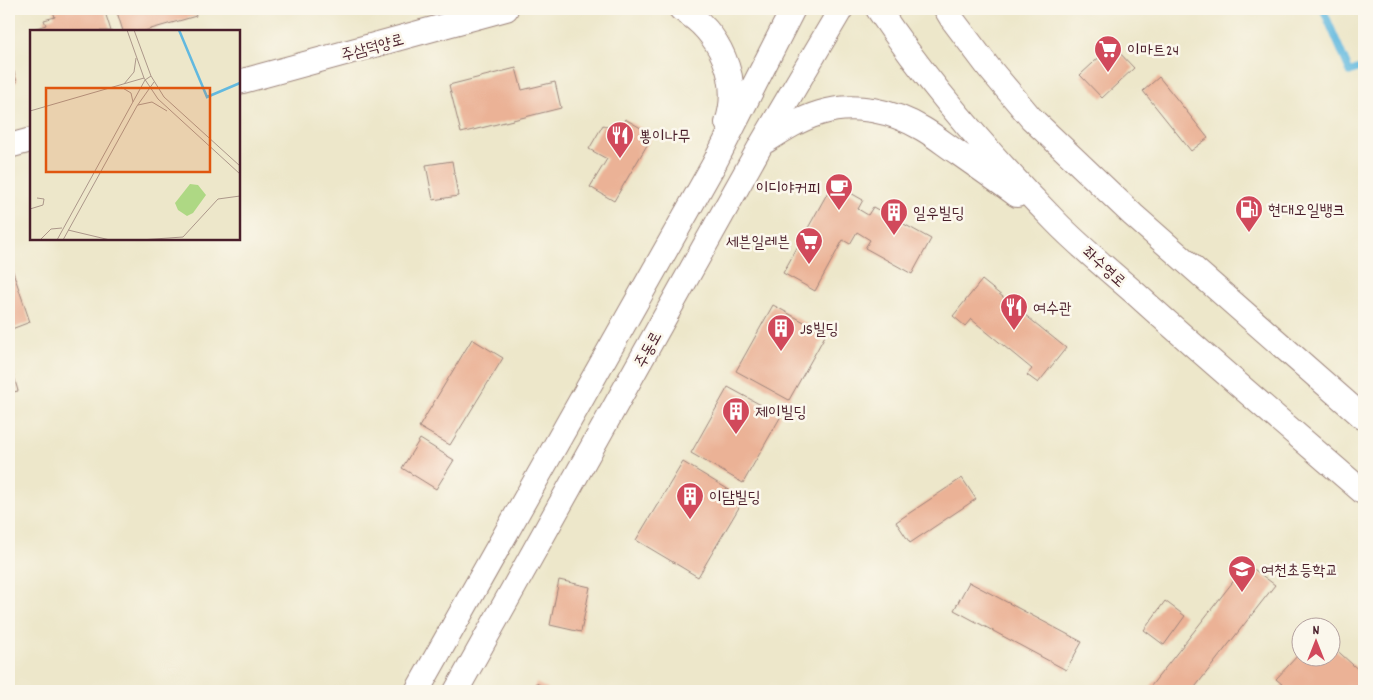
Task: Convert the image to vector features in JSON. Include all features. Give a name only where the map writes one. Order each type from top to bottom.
[{"type":"street","name":"주삼덕양로","points":[[240,82],[506,9]]},
{"type":"street","points":[[681,9],[698,21],[714,40],[727,64],[730,76],[732,90],[730,116],[713,166]]},
{"type":"street","name":"주동로","points":[[418,691],[713,166],[793,9]]},
{"type":"street","name":"주동로","points":[[456,691],[762,143],[842,9]]},
{"type":"street","name":"좌수영로","points":[[878,9],[900,42],[936,88],[1056,222],[1173,328],[1364,494]]},
{"type":"street","points":[[946,9],[989,68],[1031,118],[1133,215],[1364,418]]},
{"type":"street","points":[[762,143],[802,120],[819,113],[832,110],[859,109],[888,113],[923,129],[1056,222]]},
{"type":"street","points":[[9,146],[30,140]]},
{"type":"building","points":[[62,9],[93,9],[94,12],[104,9],[111,30],[34,30],[46,25],[44,20],[55,17],[53,11]]},
{"type":"building","points":[[116,9],[193,9],[196,16],[147,30],[123,30]]},
{"type":"building","points":[[1116,49],[1134,68],[1102,98],[1080,75],[1105,52],[1108,55]]},
{"type":"building","points":[[9,56],[17,82],[9,84]]},
{"type":"building","points":[[516,68],[522,90],[555,82],[561,108],[461,133],[449,85]]},
{"type":"building","points":[[1159,77],[1208,138],[1191,151],[1143,91]]},
{"type":"building","points":[[625,119],[653,135],[614,201],[590,187],[607,159],[589,149],[603,125],[609,128],[612,123],[620,127]]},
{"type":"building","points":[[452,161],[458,196],[433,200],[426,165]]},
{"type":"building","name":"일우빌딩","points":[[833,183],[863,200],[858,209],[868,215],[873,207],[931,239],[912,274],[865,248],[870,240],[857,232],[850,244],[843,240],[815,291],[783,273]]},
{"type":"building","points":[[9,260],[30,322],[9,330]]},
{"type":"building","points":[[982,280],[1066,348],[1038,383],[1027,375],[1032,369],[971,319],[965,326],[953,316]]},
{"type":"building","name":"JS빌딩","points":[[773,305],[826,334],[789,400],[736,371]]},
{"type":"building","points":[[472,339],[503,358],[450,445],[419,427]]},
{"type":"building","points":[[9,359],[18,391],[9,393]]},
{"type":"building","name":"제이빌딩","points":[[728,387],[781,416],[743,483],[691,453]]},
{"type":"building","points":[[420,439],[454,460],[436,489],[402,468]]},
{"type":"building","name":"이담빌딩","points":[[683,462],[744,499],[698,577],[636,540]]},
{"type":"building","points":[[962,478],[976,499],[910,543],[896,522]]},
{"type":"building","points":[[1247,564],[1275,585],[1192,691],[1147,691]]},
{"type":"building","points":[[559,580],[590,587],[581,632],[550,625]]},
{"type":"building","points":[[969,582],[1082,642],[1066,670],[954,610]]},
{"type":"building","points":[[1165,601],[1185,616],[1164,645],[1144,630]]},
{"type":"building","points":[[1340,653],[1364,675],[1364,691],[1276,691],[1283,685],[1276,679],[1290,664],[1290,668],[1340,668]]},
{"type":"building","points":[[536,683],[552,691],[532,691]]},
{"type":"waterway","points":[[1323,9],[1350,72],[1364,66]]},
{"type":"place","name":"이마트24","points":[[1108,73]]},
{"type":"place","name":"뽕이나무","points":[[620,159]]},
{"type":"place","name":"이디야커피","points":[[839,211]]},
{"type":"place","name":"현대오일뱅크","points":[[1249,233]]},
{"type":"place","name":"일우빌딩","points":[[894,236]]},
{"type":"place","name":"세븐일레븐","points":[[809,265]]},
{"type":"place","name":"여수관","points":[[1014,331]]},
{"type":"place","name":"JS빌딩","points":[[781,352]]},
{"type":"place","name":"제이빌딩","points":[[736,435]]},
{"type":"place","name":"이담빌딩","points":[[690,520]]},
{"type":"place","name":"여천초등학교","points":[[1242,593]]}]
